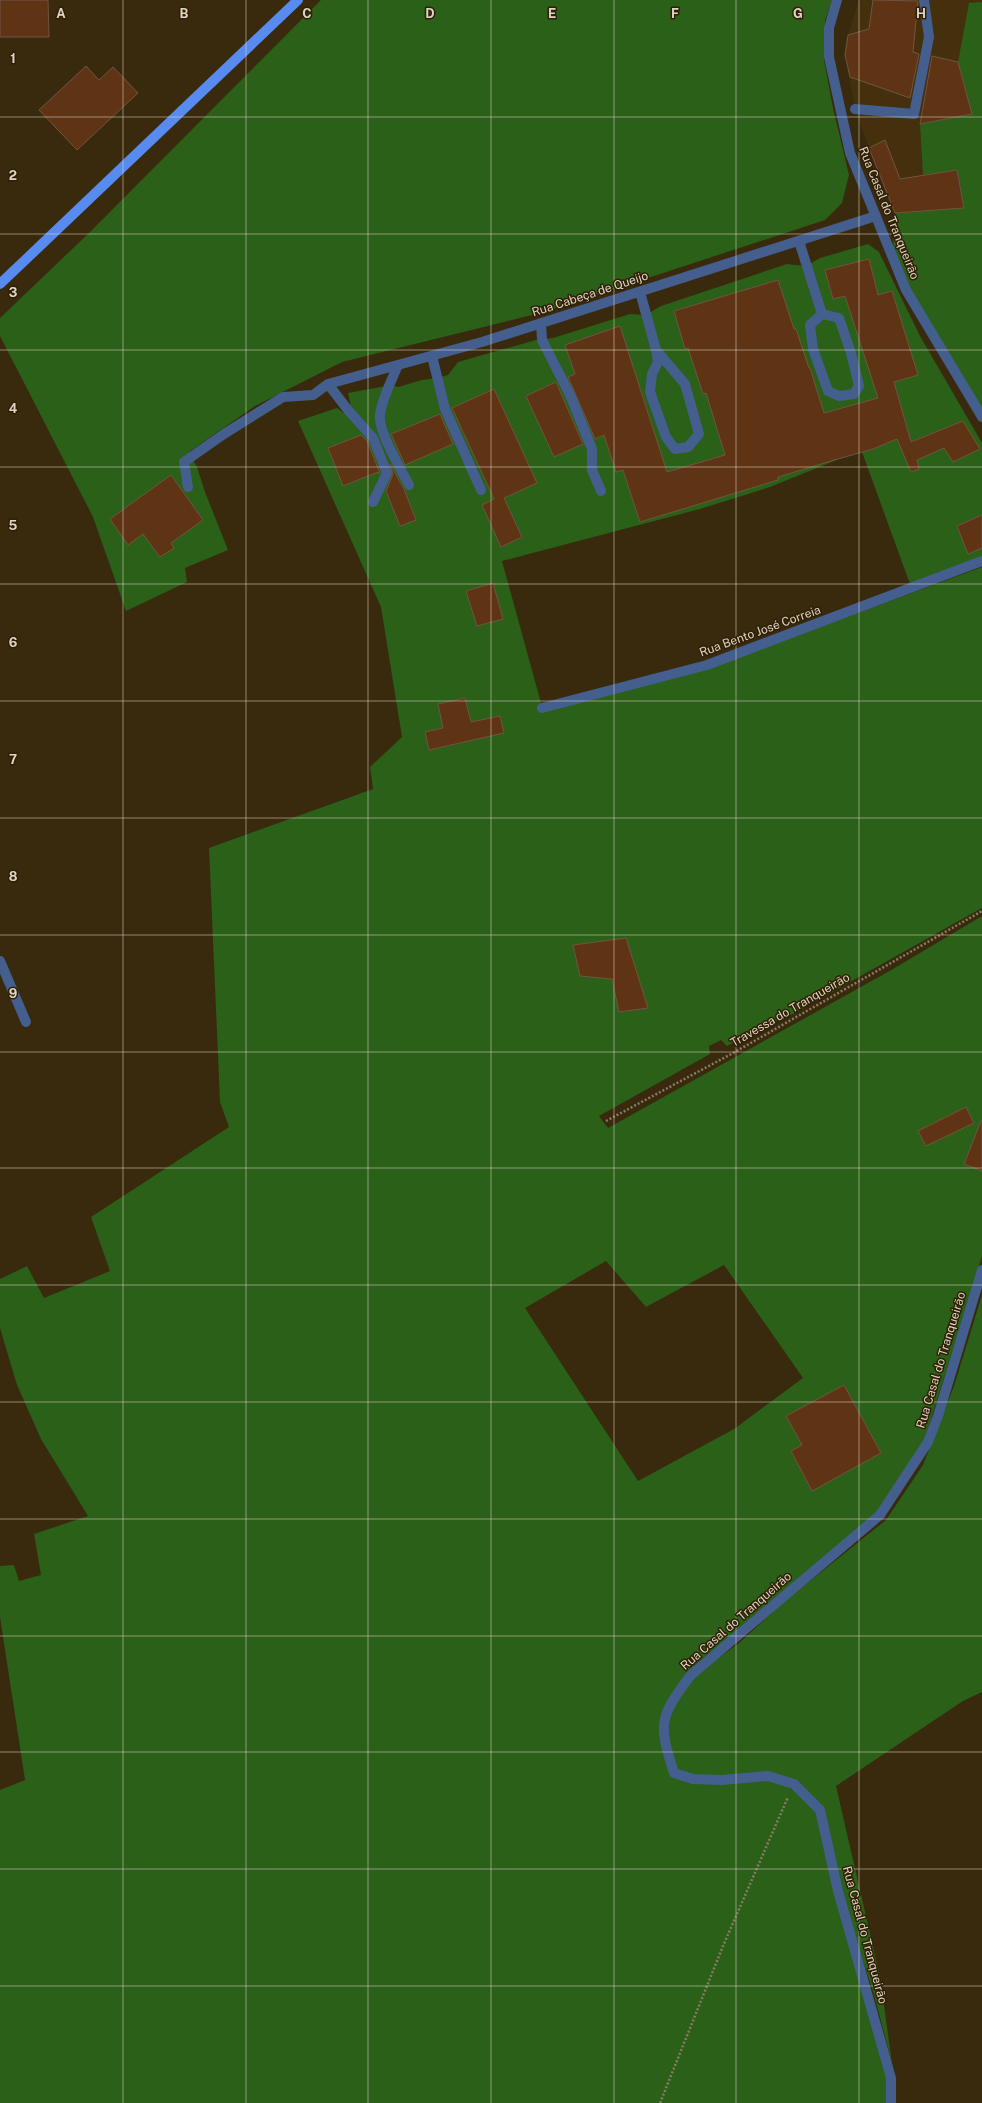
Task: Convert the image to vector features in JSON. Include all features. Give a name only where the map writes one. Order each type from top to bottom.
[{"type":"main road","points":[[0,284],[298,0]]},
{"type":"street","name":"Rua Casal do Tranqueirão","points":[[837,0],[829,28],[829,57],[850,153],[906,290],[982,417]]},
{"type":"street","points":[[855,109],[914,114],[929,37],[924,0]]},
{"type":"street","name":"Rua Cabeça de Queijo","points":[[188,487],[184,462],[224,434],[283,397],[313,395],[328,384],[432,356],[541,323],[876,216]]},
{"type":"street","points":[[799,241],[822,314]]},
{"type":"street","points":[[640,292],[658,362],[652,374],[650,392],[666,437],[675,449],[688,447],[699,434],[685,384],[656,350]]},
{"type":"street","points":[[822,314],[839,318],[851,353],[859,386],[854,394],[839,396],[828,391],[813,349],[810,326],[822,314]]},
{"type":"street","points":[[541,323],[542,340],[570,395],[592,449],[592,470],[601,491]]},
{"type":"street","points":[[432,356],[445,410],[481,490]]},
{"type":"street","points":[[398,365],[380,414],[381,423],[393,454],[409,485]]},
{"type":"street","points":[[328,384],[348,410],[373,438],[387,473],[373,502]]},
{"type":"street","name":"Rua Bento José Correia","points":[[542,708],[707,666],[982,561]]},
{"type":"street","points":[[0,961],[26,1022]]},
{"type":"street","name":"Rua Casal do Tranqueirão","points":[[891,2103],[891,2078],[838,1891],[820,1810],[794,1784],[768,1776],[722,1780],[693,1779],[674,1773],[664,1742],[664,1720],[671,1702],[690,1676],[880,1515],[928,1442],[938,1416],[982,1270]]},
{"type":"path","name":"Travessa do Tranqueirão","points":[[606,1122],[735,1052],[982,911]]},
{"type":"path","points":[[660,2103],[723,1946],[794,1784]]},
{"type":"shaded area","points":[[859,0],[982,0],[982,207],[895,213],[855,109],[845,55],[848,35]]},
{"type":"green space","points":[[321,0],[832,0],[825,21],[824,60],[833,108],[849,175],[842,203],[825,220],[544,312],[342,362],[255,406],[189,452],[197,467],[205,492],[228,550],[185,568],[187,582],[126,611],[93,517],[0,336],[0,318],[89,233]]},
{"type":"green space","points":[[982,2],[982,411],[909,289],[893,250],[895,213],[964,207],[957,170],[923,175],[920,124],[972,114],[958,62],[969,3]]},
{"type":"green space","points":[[868,244],[879,252],[920,336],[982,443],[982,556],[910,584],[862,452],[844,457],[770,487],[700,509],[502,561],[541,703],[704,670],[982,567],[982,908],[791,1015],[762,1027],[727,1046],[721,1040],[709,1046],[710,1054],[599,1116],[608,1128],[893,969],[982,916],[982,1256],[923,1445],[880,1515],[688,1674],[661,1719],[673,1775],[768,1779],[793,1786],[819,1810],[891,2078],[891,2103],[0,2103],[0,1790],[25,1780],[0,1617],[0,1566],[14,1565],[19,1581],[41,1575],[34,1534],[88,1516],[41,1439],[17,1385],[0,1328],[0,1279],[27,1266],[44,1298],[110,1271],[91,1217],[229,1127],[220,1102],[209,848],[373,789],[370,767],[402,737],[381,607],[298,421],[337,408],[344,413],[351,407],[348,393],[391,385],[398,387],[422,380],[448,375],[458,362],[536,340],[553,338],[630,314],[646,315],[661,306],[787,264],[806,266],[820,258]],"holes":[[[606,1261],[646,1307],[724,1265],[803,1378],[734,1429],[638,1481],[525,1308]]]},
{"type":"green space","points":[[982,1295],[982,1692],[963,1701],[836,1786],[880,1977],[892,2063],[873,1991],[839,1890],[821,1810],[795,1782],[695,1776],[677,1771],[666,1740],[672,1703],[691,1678],[739,1643],[785,1601],[886,1520],[923,1465],[954,1386]]},
{"type":"building","points":[[0,0],[48,0],[49,37],[0,37]]},
{"type":"building","points":[[873,0],[918,1],[913,52],[919,54],[910,98],[850,77],[845,55],[848,35],[869,29]]},
{"type":"building","points":[[932,56],[958,62],[972,114],[920,124]]},
{"type":"building","points":[[86,66],[99,80],[113,67],[138,93],[77,150],[39,110]]},
{"type":"building","points":[[885,140],[900,179],[957,170],[964,208],[895,213],[869,148]]},
{"type":"building","points":[[869,259],[878,295],[892,291],[918,375],[894,382],[911,442],[963,421],[980,449],[953,462],[944,448],[917,460],[919,469],[911,472],[897,439],[873,449],[778,477],[778,480],[640,522],[623,470],[616,472],[604,435],[595,439],[568,377],[575,374],[565,345],[620,326],[667,472],[725,455],[706,393],[703,394],[688,348],[685,349],[674,311],[778,280],[794,329],[796,329],[810,368],[824,413],[878,398],[845,296],[833,299],[825,270]]},
{"type":"building","points":[[556,382],[583,444],[554,457],[526,396]]},
{"type":"building","points":[[494,389],[537,483],[504,498],[522,537],[501,547],[482,505],[494,499],[452,408]]},
{"type":"building","points":[[440,414],[453,444],[405,465],[391,434]]},
{"type":"building","points":[[361,435],[367,441],[380,473],[379,474],[378,472],[343,486],[328,448]]},
{"type":"building","points":[[390,464],[404,489],[416,520],[400,526],[386,491],[393,474]]},
{"type":"building","points":[[171,475],[203,520],[171,543],[174,548],[160,557],[143,534],[128,545],[110,519]]},
{"type":"building","points":[[982,515],[982,548],[968,554],[957,526]]},
{"type":"building","points":[[493,583],[503,619],[477,626],[466,591]]},
{"type":"building","points":[[465,698],[471,722],[500,716],[504,733],[429,750],[425,732],[443,728],[438,704]]},
{"type":"building","points":[[626,938],[648,1008],[619,1012],[612,979],[580,976],[573,945]]},
{"type":"building","points":[[966,1107],[974,1123],[926,1146],[918,1131]]},
{"type":"building","points":[[982,1121],[982,1171],[964,1164]]},
{"type":"building","points":[[844,1385],[881,1453],[812,1491],[791,1451],[802,1445],[786,1416]]}]
